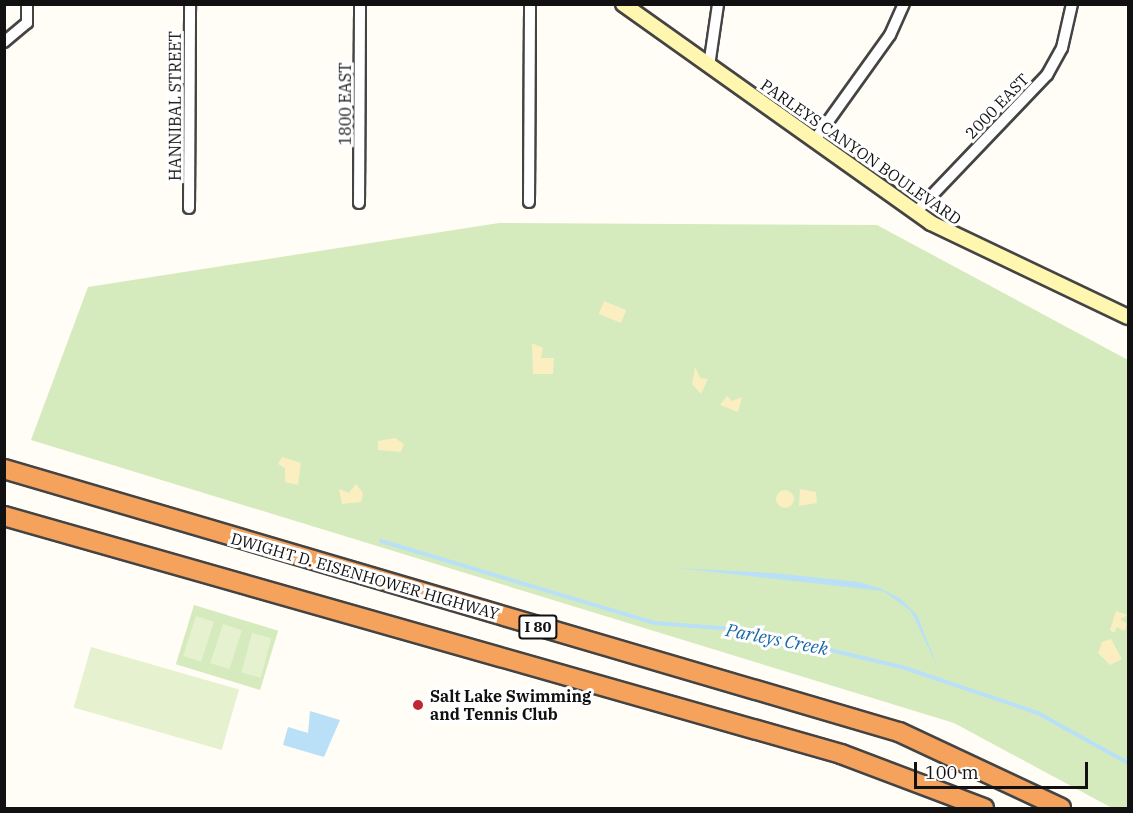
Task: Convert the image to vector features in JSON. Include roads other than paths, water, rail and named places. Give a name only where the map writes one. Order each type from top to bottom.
[{"type":"highway","name":"DWIGHT D. EISENHOWER HIGHWAY","points":[[4,469],[878,725],[1062,808]]},
{"type":"highway","points":[[4,516],[841,754],[984,808]]},
{"type":"street","points":[[4,42],[27,23],[27,4]]},
{"type":"street","name":"HANNIBAL STREET","points":[[189,208],[190,4]]},
{"type":"street","name":"1800 EAST","points":[[360,4],[360,203]]},
{"type":"street","points":[[529,202],[530,4]]},
{"type":"street","name":"PARLEYS CANYON BOULEVARD","points":[[623,4],[814,141],[959,239],[1128,317]]},
{"type":"street","points":[[709,66],[718,4]]},
{"type":"street","points":[[814,141],[890,35],[904,4]]},
{"type":"street","name":"2000 EAST","points":[[916,212],[1047,75],[1062,48],[1072,4]]},
{"type":"water","points":[[677,568],[774,573],[859,582],[882,589],[901,599],[917,615],[938,668],[911,611],[883,591]]},
{"type":"water","points":[[310,711],[340,720],[324,757],[283,745],[288,727],[308,733]]},
{"type":"waterway","name":"Parleys Creek","points":[[381,541],[655,623],[746,630],[905,668],[1038,713],[1128,763]]},
{"type":"place","name":"Salt Lake Swimming and Tennis Club","points":[[418,705]]}]
